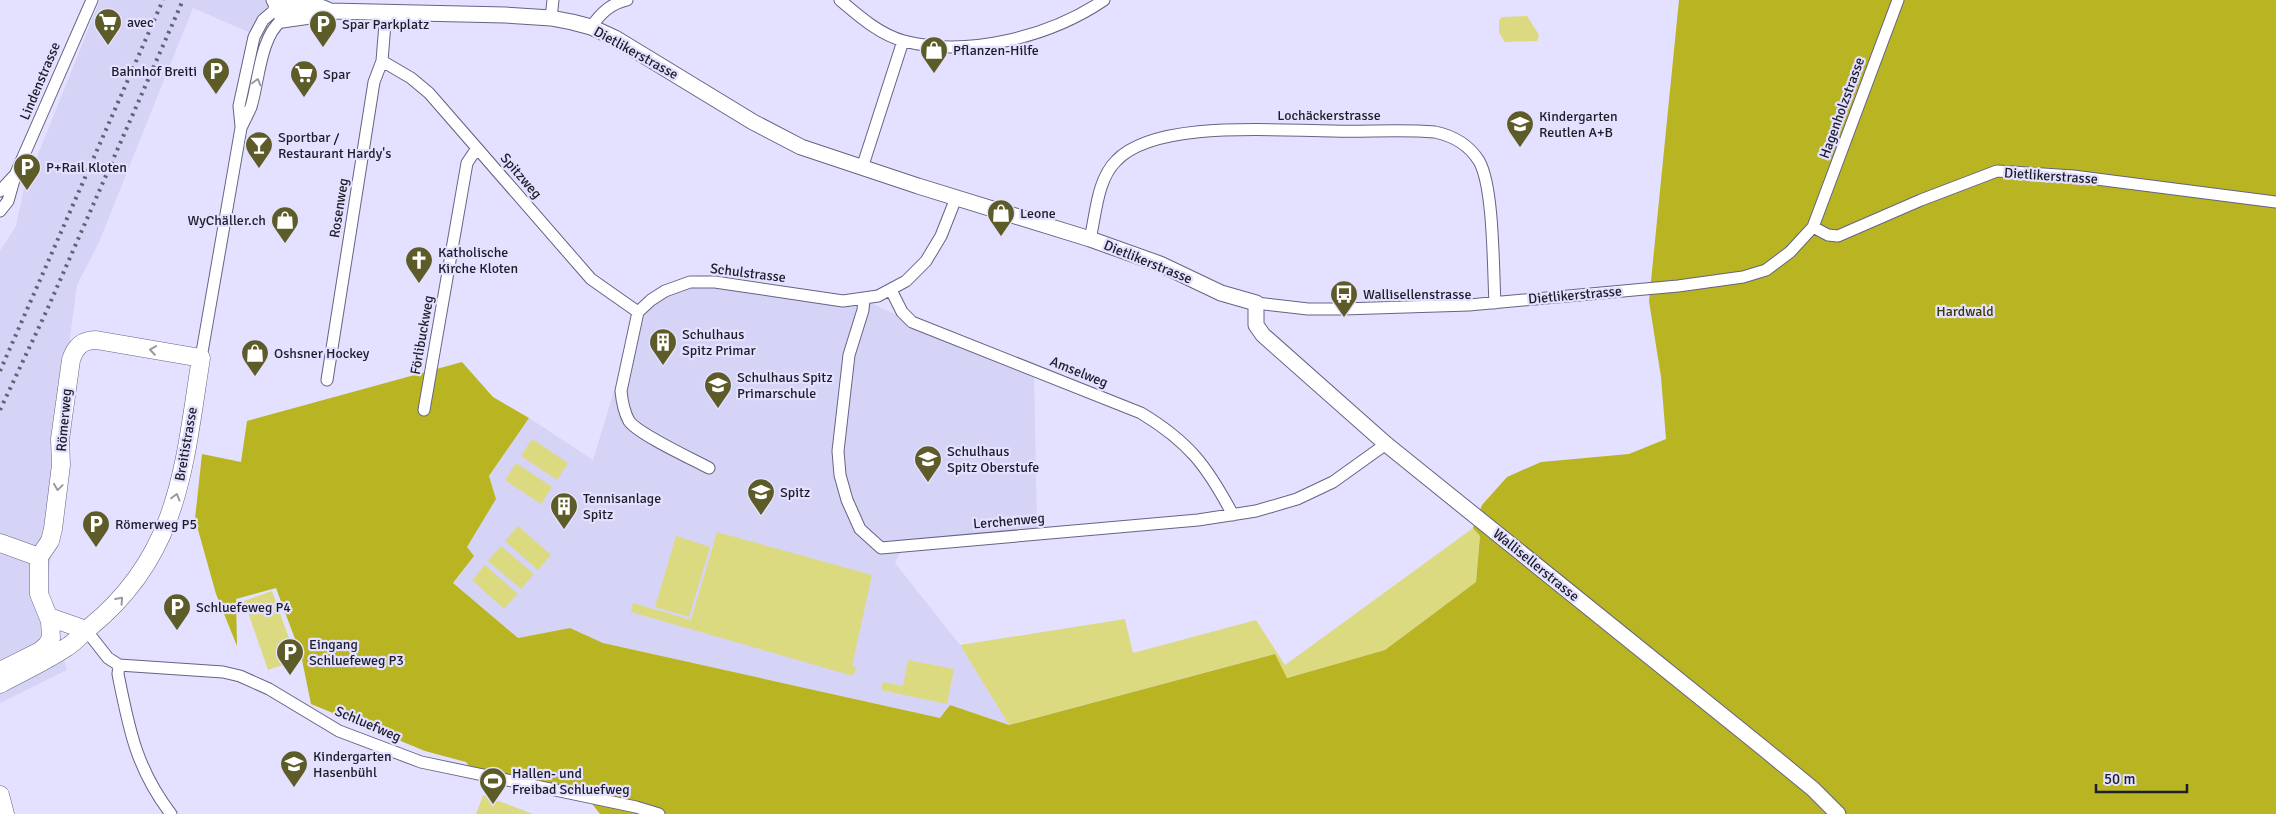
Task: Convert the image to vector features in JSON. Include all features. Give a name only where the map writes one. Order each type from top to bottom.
[{"type":"main road","name":"Römerweg","points":[[0,671],[40,651],[47,645],[52,630],[49,617],[39,594],[39,558],[50,540],[52,529],[61,465],[61,431],[71,360],[76,348],[85,341],[96,340],[201,358]]},
{"type":"main road","name":"Breitistrasse","points":[[0,684],[68,647],[121,599],[148,564],[165,531],[175,499],[184,462],[201,358]]},
{"type":"main road","points":[[0,543],[39,558]]},
{"type":"main road","points":[[49,617],[86,630]]},
{"type":"main road","points":[[0,795],[5,814]]},
{"type":"street","name":"Lindenstrasse","points":[[0,211],[8,201],[16,173],[92,0]]},
{"type":"street","points":[[551,18],[553,0]]},
{"type":"street","points":[[591,27],[600,14],[613,3],[627,0]]},
{"type":"street","points":[[840,0],[883,32],[903,41],[957,46],[1015,39],[1056,27],[1084,14],[1104,0]]},
{"type":"street","name":"Hagenholzstrasse","points":[[1813,227],[1898,0]]},
{"type":"street","name":"Dietlikerstrasse","points":[[277,10],[317,16],[330,11],[359,5],[386,11],[551,18],[591,27],[615,38],[753,122],[794,144],[862,168],[1090,239],[1160,264],[1222,293],[1256,303],[1308,309],[1495,303],[1678,286],[1743,277],[1766,270],[1790,252],[1813,227],[1828,235],[1838,236],[1921,200],[1997,172],[2073,176],[2276,202]]},
{"type":"street","name":"Breitistrasse","points":[[201,358],[241,128],[250,108],[266,42],[273,28],[277,10]]},
{"type":"street","name":"Rosenweg","points":[[326,380],[374,82],[382,61],[386,11]]},
{"type":"street","points":[[862,168],[903,41]]},
{"type":"street","name":"Spitzweg","points":[[382,61],[411,78],[429,93],[591,278],[638,312]]},
{"type":"street","name":"Lochäckerstrasse","points":[[1090,239],[1106,176],[1111,167],[1124,154],[1144,144],[1171,136],[1228,129],[1436,132],[1462,142],[1472,152],[1485,175],[1495,303]]},
{"type":"street","name":"Förlibuckweg","points":[[424,410],[467,164],[477,148]]},
{"type":"street","name":"Lindenstrasse","points":[[0,191],[16,173]]},
{"type":"street","name":"Schulstrasse","points":[[638,312],[665,291],[690,282],[715,282],[843,302],[864,300],[891,290],[906,281],[926,262],[941,236],[956,198]]},
{"type":"street","name":"Amselweg","points":[[891,290],[902,312],[912,322],[1141,413],[1168,430],[1192,452],[1216,483],[1233,515]]},
{"type":"street","name":"Lerchenweg","points":[[864,300],[863,310],[849,355],[838,451],[840,475],[846,500],[860,529],[881,548],[1198,520],[1277,506],[1314,492],[1336,480],[1386,444]]},
{"type":"street","name":"Wallisellerstrasse","points":[[1256,303],[1256,325],[1263,335],[1386,444],[1763,748],[1813,789],[1838,814]]},
{"type":"street","points":[[638,312],[621,391],[622,404],[630,421],[646,435],[709,468]]},
{"type":"street","points":[[86,630],[108,658],[119,665],[118,674],[134,745],[144,774],[171,814]]},
{"type":"street","name":"Schluefweg","points":[[119,665],[223,672],[240,676],[269,689],[339,730],[421,762],[636,807],[659,814]]},
{"type":"shaded area","points":[[100,0],[272,0],[282,20],[260,37],[193,8],[99,242],[77,285],[69,344],[55,414],[72,427],[45,595],[67,670],[0,703],[0,251],[16,226],[24,189]]},
{"type":"shaded area","points":[[1527,16],[1539,35],[1537,41],[1505,42],[1499,33],[1499,20],[1502,17]]},
{"type":"shaded area","name":"Spitz","points":[[690,282],[864,300],[912,322],[1034,370],[1037,533],[904,545],[895,563],[960,645],[1009,725],[950,705],[940,718],[603,643],[570,628],[518,638],[453,584],[474,556],[467,547],[496,499],[489,477],[529,418],[593,460],[638,312]]},
{"type":"shaded area","points":[[532,439],[568,463],[557,480],[521,456]]},
{"type":"shaded area","points":[[516,463],[552,487],[541,504],[505,480]]},
{"type":"shaded area","points":[[518,526],[551,555],[538,570],[505,541]]},
{"type":"shaded area","points":[[1473,528],[1480,536],[1476,582],[1385,650],[1286,678],[1274,654],[1009,725],[960,645],[1125,619],[1133,653],[1256,620],[1285,665]]},
{"type":"shaded area","points":[[717,532],[872,575],[852,666],[856,667],[853,676],[631,612],[633,603],[691,620]]},
{"type":"shaded area","points":[[676,536],[710,547],[689,617],[655,607]]},
{"type":"shaded area","points":[[501,546],[534,574],[521,589],[488,561]]},
{"type":"shaded area","points":[[485,565],[518,594],[504,609],[472,580]]},
{"type":"shaded area","points":[[272,591],[297,660],[268,670],[244,601]]},
{"type":"shaded area","points":[[908,660],[954,669],[947,704],[881,690],[883,682],[903,686]]},
{"type":"shaded area","name":"Hallen- und Freibad Schluefweg","points":[[483,795],[533,814],[476,814]]},
{"type":"green space","name":"Hardwald","points":[[1679,0],[2276,0],[2276,814],[600,814],[583,792],[470,767],[466,762],[425,751],[311,704],[301,655],[276,588],[236,599],[237,646],[216,594],[195,519],[202,454],[241,462],[247,421],[462,362],[493,397],[529,418],[489,476],[496,499],[467,547],[474,556],[453,583],[518,638],[570,628],[603,643],[940,718],[950,705],[1009,725],[1275,654],[1287,678],[1385,650],[1476,582],[1480,536],[1473,528],[1482,505],[1507,477],[1541,462],[1629,454],[1666,439],[1661,377],[1649,301]]},
{"type":"railway","points":[[0,371],[163,0]]},
{"type":"railway","points":[[0,410],[47,310],[183,0]]},
{"type":"place","name":"avec","points":[[108,46]]},
{"type":"place","name":"Spar Parkplatz","points":[[323,48]]},
{"type":"place","name":"Pflanzen-Hilfe","points":[[934,74]]},
{"type":"place","name":"Bahnhof Breiti","points":[[216,95]]},
{"type":"place","name":"Spar","points":[[304,98]]},
{"type":"place","name":"Kindergarten Reutlen A+B","points":[[1520,148]]},
{"type":"place","name":"Sportbar / Restaurant Hardy's","points":[[259,169]]},
{"type":"place","name":"P+Rail Kloten","points":[[27,191]]},
{"type":"place","name":"Leone","points":[[1001,237]]},
{"type":"place","name":"WyChäller.ch","points":[[285,244]]},
{"type":"place","name":"Katholische Kirche Kloten","points":[[419,284]]},
{"type":"place","name":"Wallisellenstrasse","points":[[1344,318]]},
{"type":"place","name":"Schulhaus Spitz Primar","points":[[663,366]]},
{"type":"place","name":"Oshsner Hockey","points":[[255,377]]},
{"type":"place","name":"Schulhaus Spitz Primarschule","points":[[718,409]]},
{"type":"place","name":"Schulhaus Spitz Oberstufe","points":[[928,483]]},
{"type":"place","name":"Spitz","points":[[761,516]]},
{"type":"place","name":"Tennisanlage Spitz","points":[[564,530]]},
{"type":"place","name":"Römerweg P5","points":[[96,548]]},
{"type":"place","name":"Schluefeweg P4","points":[[177,631]]},
{"type":"place","name":"Eingang Schluefeweg P3","points":[[290,676]]},
{"type":"place","name":"Kindergarten Hasenbühl","points":[[294,788]]},
{"type":"place","name":"Hallen- und Freibad Schluefweg","points":[[493,805]]}]
